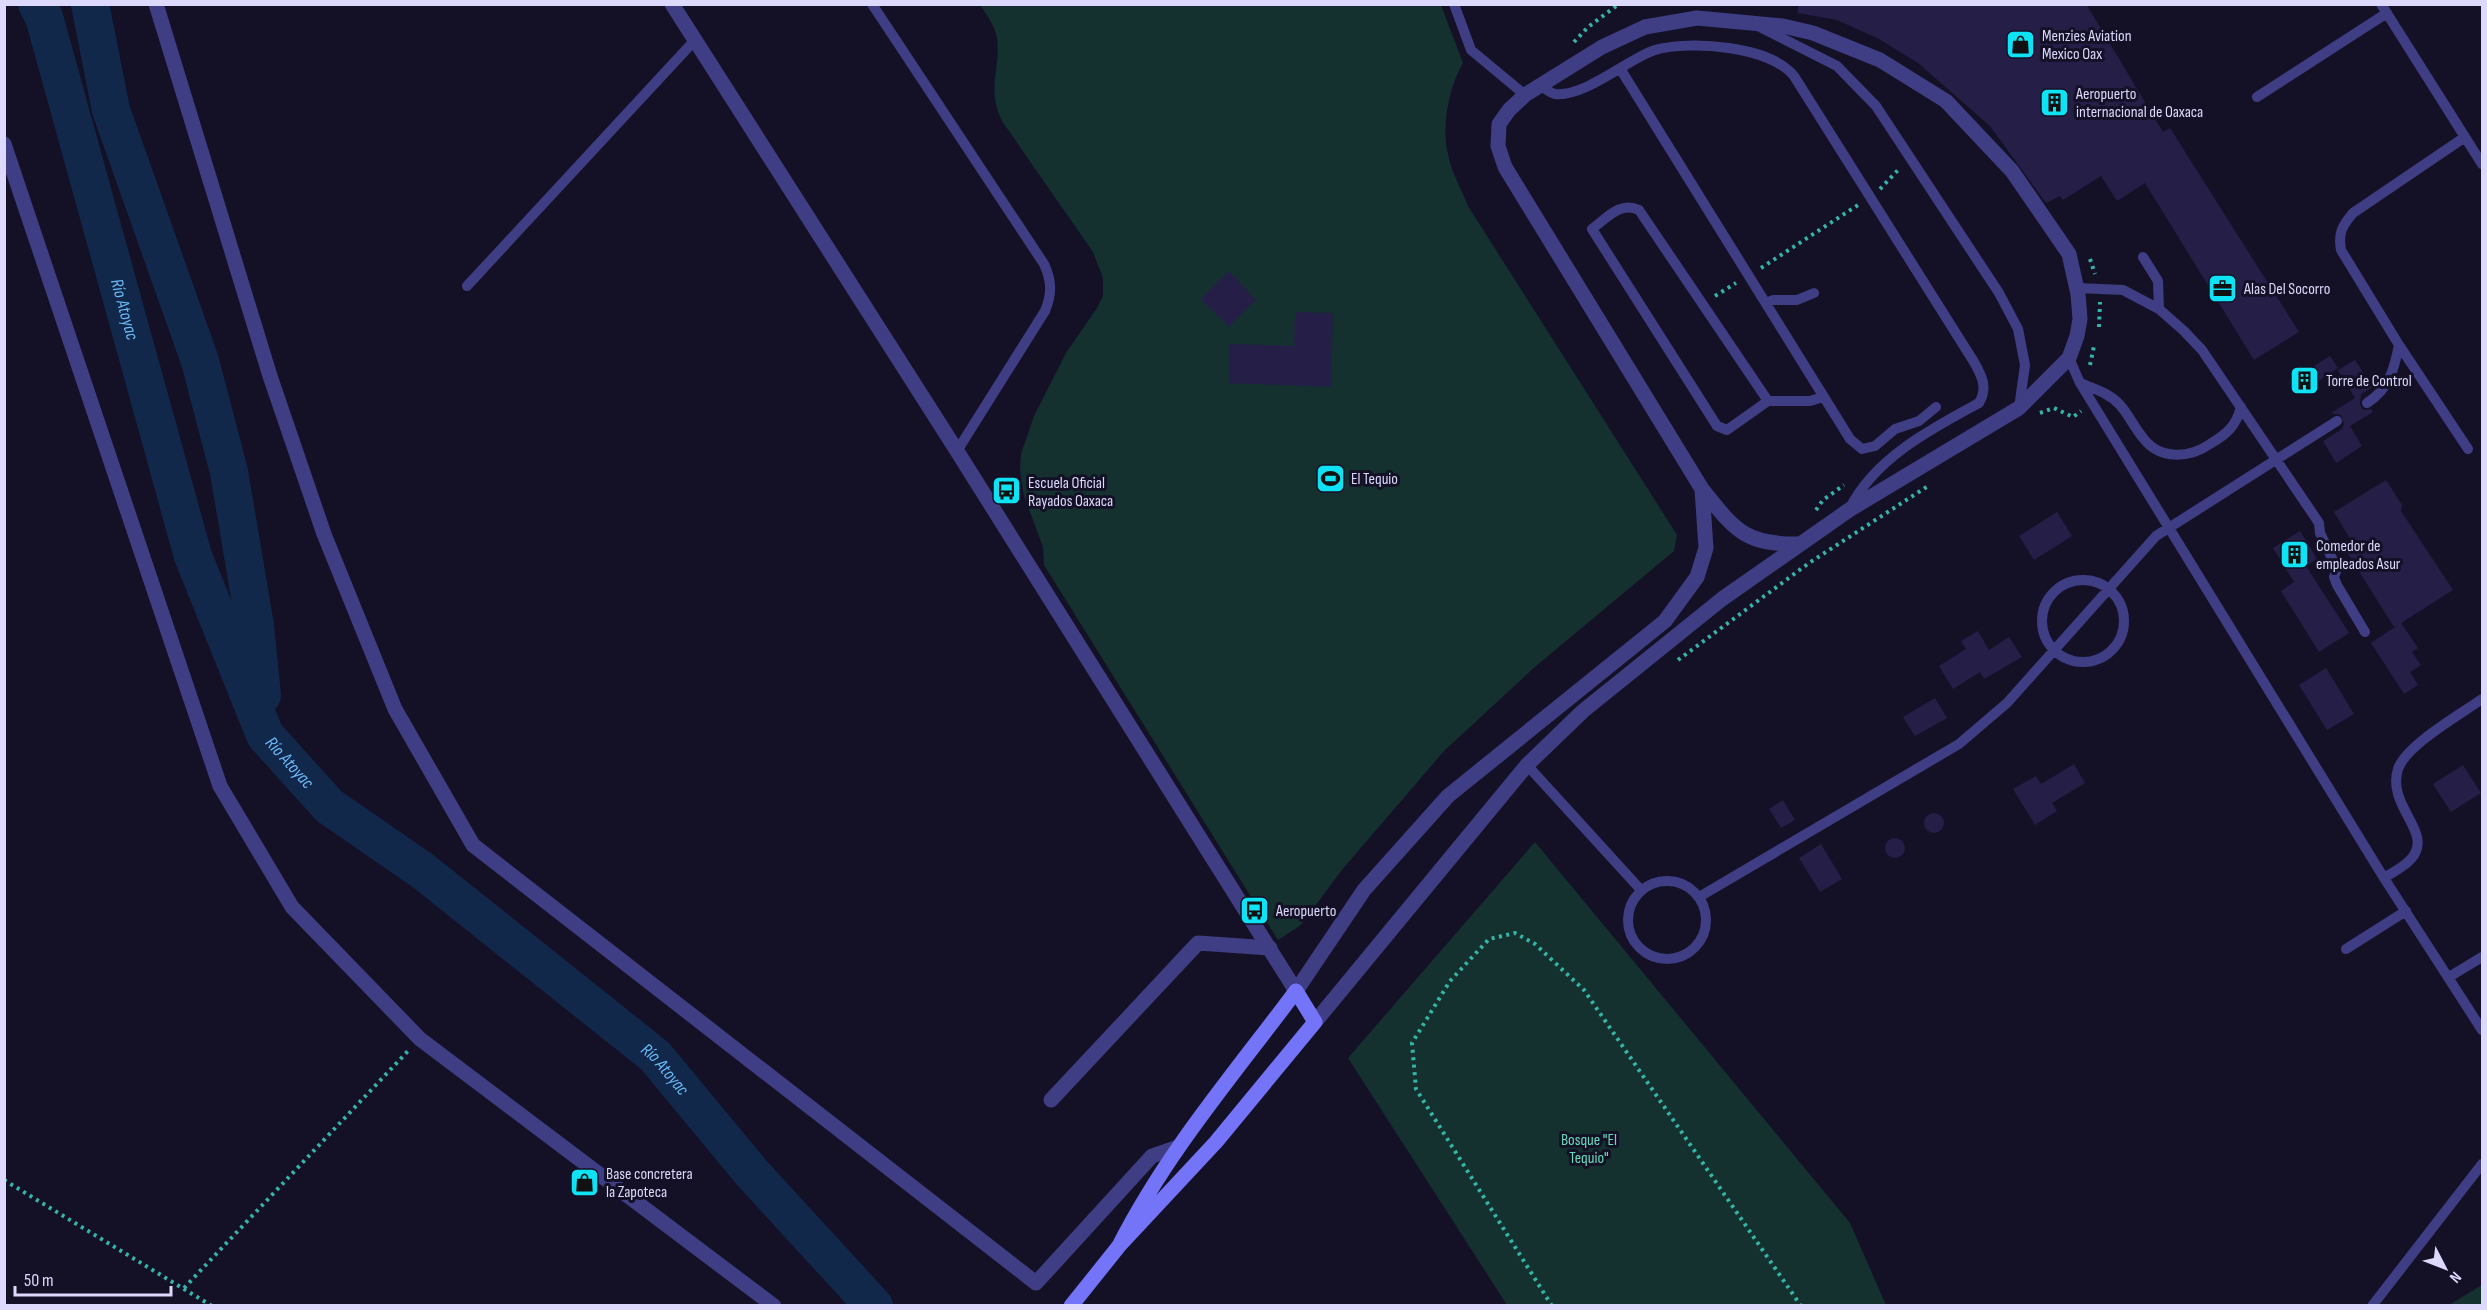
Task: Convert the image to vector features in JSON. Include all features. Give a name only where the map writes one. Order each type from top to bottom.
[{"type":"main road","points":[[1071,1305],[1119,1246],[1216,1142],[1315,1022],[1296,991],[1178,1147],[1142,1202],[1119,1246]]},
{"type":"street","points":[[156,4],[270,376],[324,534],[395,709],[473,845],[1036,1283],[1152,1156],[1178,1147]]},
{"type":"street","points":[[672,4],[957,451],[1296,991],[1364,890],[1448,796],[1632,649],[1672,613],[1697,577],[1706,548],[1702,489]]},
{"type":"street","points":[[1315,1022],[1527,765],[1583,711],[1722,599],[1800,544],[1849,510],[2019,408],[2069,358],[2080,319],[2077,288],[2069,254],[2012,171],[1962,115],[1946,101],[1880,60],[1842,44],[1783,26],[1697,18],[1644,27],[1602,47],[1525,95],[1499,124],[1498,146],[1505,167],[1702,489],[1733,528],[1765,541],[1800,544]]},
{"type":"street","points":[[4,144],[220,786],[292,907],[420,1039],[774,1305]]},
{"type":"street","points":[[1051,1100],[1198,943],[1270,948]]},
{"type":"lane","points":[[872,4],[1044,264],[1050,277],[1050,300],[1045,311],[957,451]]},
{"type":"lane","points":[[1454,4],[1471,50],[1525,95]]},
{"type":"lane","points":[[2258,97],[2384,9],[2482,164]]},
{"type":"lane","points":[[1753,23],[1837,66],[1876,106],[1999,293],[2018,329],[2025,366],[2019,408]]},
{"type":"lane","points":[[467,286],[695,40]]},
{"type":"lane","points":[[1539,85],[1554,94],[1566,93],[1621,70],[1654,51],[1705,46],[1761,56],[1786,66],[1974,362],[1982,376],[1984,388],[1979,404],[1908,446],[1870,476],[1849,510]]},
{"type":"lane","points":[[1621,70],[1850,440],[1862,449],[1875,446],[1894,429],[1919,421],[1936,407]]},
{"type":"lane","points":[[2465,137],[2353,213],[2342,226],[2339,237],[2341,250],[2399,345],[2468,450]]},
{"type":"lane","points":[[1767,401],[1704,303],[1639,210],[1629,207],[1617,209],[1592,229],[1717,426],[1727,430],[1767,401],[1810,401],[1823,397]]},
{"type":"lane","points":[[2143,257],[2158,281],[2159,309]]},
{"type":"lane","points":[[2077,288],[2123,291],[2159,309],[2202,350],[2319,523],[2320,533],[2337,569],[2334,577],[2337,585],[2365,632]]},
{"type":"lane","points":[[1766,303],[1773,300],[1797,300],[1814,293]]},
{"type":"lane","points":[[2367,403],[2377,396],[2392,376],[2399,345]]},
{"type":"lane","points":[[2069,358],[2080,383],[2384,878],[2482,1030]]},
{"type":"lane","points":[[2080,383],[2107,394],[2120,405],[2146,442],[2168,455],[2194,453],[2220,438],[2237,423],[2241,407]]},
{"type":"lane","points":[[1700,897],[1959,744],[2007,703],[2156,536],[2337,421]]},
{"type":"lane","points":[[2080,580],[2096,582],[2109,589],[2119,601],[2124,614],[2121,635],[2109,653],[2097,660],[2082,662],[2068,660],[2054,650],[2046,640],[2042,624],[2044,608],[2052,594],[2065,584],[2080,580]]},
{"type":"lane","points":[[2384,878],[2412,858],[2419,845],[2417,832],[2396,794],[2398,768],[2414,748],[2482,699]]},
{"type":"lane","points":[[1527,765],[1641,890]]},
{"type":"lane","points":[[1672,881],[1690,888],[1700,897],[1706,917],[1703,937],[1694,949],[1683,956],[1669,960],[1655,958],[1633,941],[1628,928],[1628,914],[1632,901],[1641,890],[1652,884],[1672,881]]},
{"type":"lane","points":[[2346,949],[2406,911]]},
{"type":"lane","points":[[2449,977],[2482,957]]},
{"type":"lane","points":[[2372,1305],[2482,1164]]},
{"type":"path","points":[[1704,303],[1870,197],[1910,157]]},
{"type":"path","points":[[2086,251],[2100,289],[2098,330]]},
{"type":"path","points":[[2096,340],[2090,364],[2098,390]]},
{"type":"path","points":[[2037,414],[2054,408],[2073,417]]},
{"type":"path","points":[[1670,666],[1809,563],[1936,480]]},
{"type":"path","points":[[1552,1305],[1416,1089],[1412,1043],[1450,981],[1489,939],[1515,933],[1535,944],[1584,990],[1801,1305]]},
{"type":"path","points":[[184,1288],[420,1039]]},
{"type":"path","points":[[4,1180],[212,1305]]},
{"type":"green space","name":"El Tequio","points":[[980,5],[1441,5],[1463,63],[1450,95],[1445,132],[1449,161],[1468,206],[1677,535],[1674,551],[1536,666],[1444,751],[1341,871],[1301,925],[1278,940],[1044,565],[1043,547],[1024,496],[1020,470],[1021,454],[1034,416],[1066,353],[1103,296],[1103,278],[1093,252],[1002,121],[997,109],[994,88],[997,38],[993,25]]},
{"type":"green space","name":"Bosque \"El Tequio\"","points":[[1535,842],[1850,1223],[1886,1305],[1507,1305],[1348,1058]]},
{"type":"green space","points":[[2482,1285],[2482,1305],[2449,1305]]},
{"type":"building","name":"Aeropuerto internacional de Oaxaca","points":[[1798,4],[2086,4],[2163,132],[2170,128],[2299,332],[2254,360],[2145,183],[2117,201],[2101,176],[2063,200],[2060,196],[2046,203],[1990,126],[1918,63],[1879,39],[1837,20],[1798,13]]},
{"type":"building","points":[[1229,271],[1256,300],[1229,327],[1201,299]]},
{"type":"building","points":[[1295,312],[1333,313],[1331,387],[1229,383],[1230,344],[1294,346]]},
{"type":"building","points":[[2330,356],[2338,368],[2298,395],[2289,382]]},
{"type":"building","points":[[2355,360],[2373,387],[2361,394],[2360,404],[2363,410],[2371,409],[2373,412],[2350,426],[2362,446],[2336,463],[2323,441],[2342,429],[2344,424],[2341,415],[2331,413],[2355,398],[2338,370]]},
{"type":"building","points":[[2386,480],[2402,505],[2401,511],[2453,590],[2401,623],[2418,648],[2412,652],[2421,665],[2410,672],[2418,685],[2404,694],[2371,643],[2398,625],[2394,627],[2343,546],[2352,542],[2334,512]]},
{"type":"building","points":[[2057,512],[2072,536],[2034,560],[2019,536]]},
{"type":"building","points":[[2300,531],[2317,559],[2306,566],[2349,633],[2319,652],[2281,591],[2294,582],[2273,548]]},
{"type":"building","points":[[1978,631],[1989,650],[2009,637],[2022,657],[1984,679],[1980,672],[1953,689],[1939,666],[1966,649],[1961,641]]},
{"type":"building","points":[[2326,668],[2354,714],[2327,730],[2299,685]]},
{"type":"building","points":[[1935,698],[1947,718],[1915,736],[1903,717]]},
{"type":"building","points":[[2074,764],[2085,783],[2052,803],[2057,811],[2035,825],[2013,789],[2036,776],[2041,784]]},
{"type":"building","points":[[2463,765],[2481,793],[2451,812],[2433,784]]},
{"type":"building","points":[[1783,800],[1795,820],[1781,828],[1769,809]]},
{"type":"building","points":[[1934,813],[1941,816],[1944,823],[1941,830],[1934,833],[1927,830],[1924,823],[1927,816]]},
{"type":"building","points":[[1895,838],[1902,841],[1905,848],[1902,855],[1895,858],[1888,855],[1885,848],[1888,841]]},
{"type":"building","points":[[1821,844],[1842,879],[1820,892],[1799,858]]},
{"type":"waterway","name":"Río Atoyac","points":[[37,4],[44,17],[193,556],[265,735],[329,806],[423,871],[655,1056],[752,1173],[874,1306]]},
{"type":"waterway","points":[[90,4],[111,110],[200,361],[229,472],[255,626],[262,695]]},
{"type":"place","name":"Menzies Aviation Mexico Oax","points":[[2021,44]]},
{"type":"place","name":"Aeropuerto internacional de Oaxaca","points":[[2055,102]]},
{"type":"place","name":"Alas Del Socorro","points":[[2223,288]]},
{"type":"place","name":"Torre de Control","points":[[2305,380]]},
{"type":"place","name":"El Tequio","points":[[1330,478]]},
{"type":"place","name":"Escuela Oficial Rayados Oaxaca","points":[[1007,491]]},
{"type":"place","name":"Comedor de empleados Asur","points":[[2295,554]]},
{"type":"place","name":"Aeropuerto","points":[[1255,910]]},
{"type":"place","name":"Base concretera la Zapoteca","points":[[585,1182]]}]
